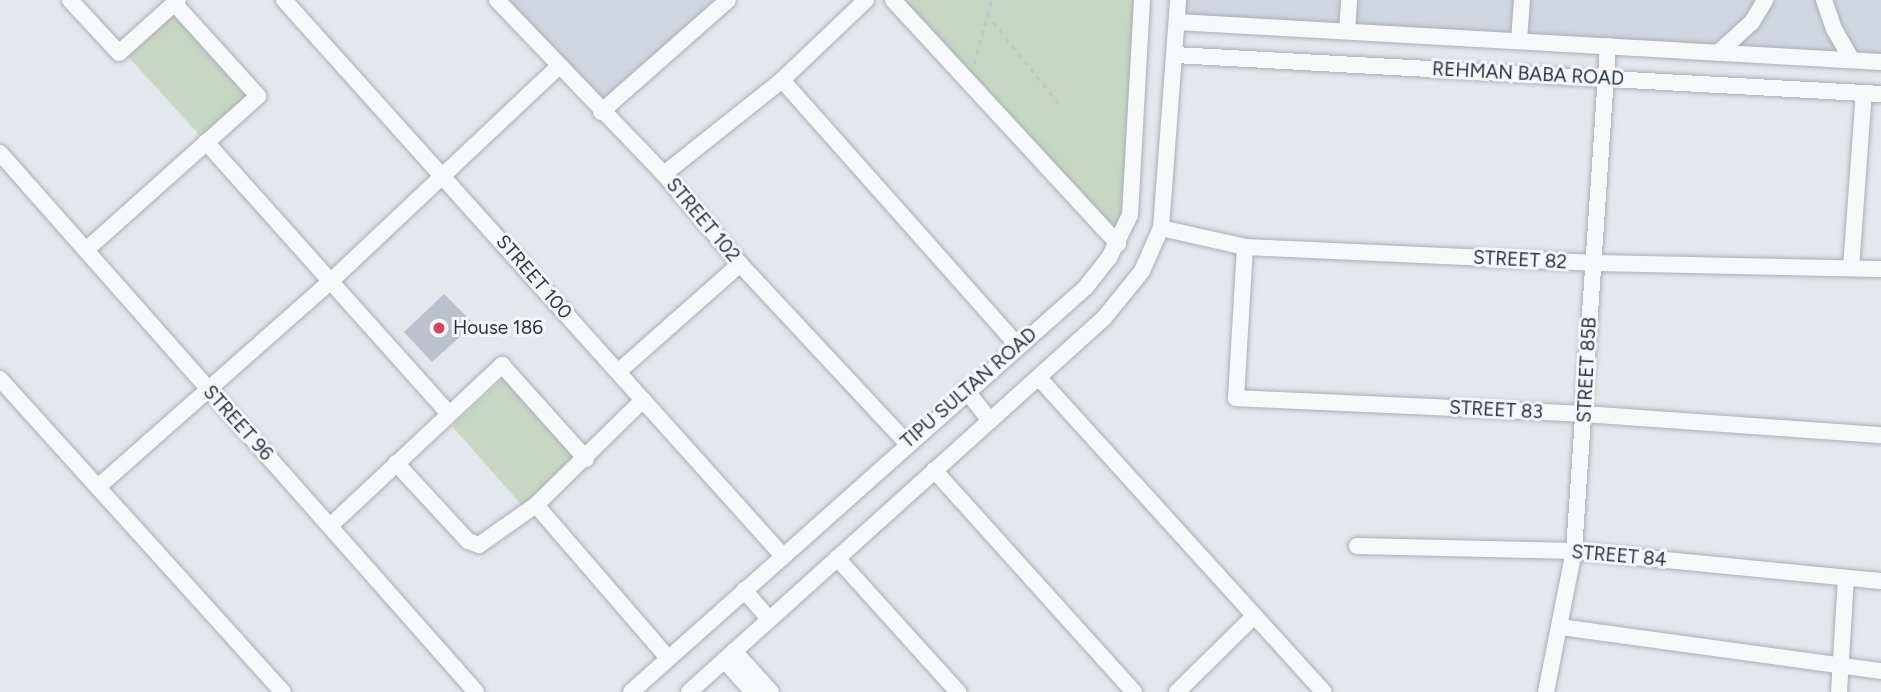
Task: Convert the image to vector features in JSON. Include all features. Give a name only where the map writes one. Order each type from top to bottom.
[{"type":"street","points":[[70,0],[119,53],[176,2],[258,96],[86,250]]},
{"type":"street","name":"STREET 100","points":[[284,0],[443,174],[782,555]]},
{"type":"street","name":"STREET 102","points":[[497,0],[601,112],[664,174],[740,264],[907,443]]},
{"type":"street","points":[[601,112],[728,0]]},
{"type":"street","points":[[664,174],[782,80],[866,0]]},
{"type":"street","points":[[892,0],[1118,244]]},
{"type":"street","name":"TIPU SULTAN ROAD","points":[[631,692],[966,390],[1086,288],[1118,244],[1130,215],[1143,0]]},
{"type":"street","name":"TIPU SULTAN ROAD","points":[[689,692],[1104,318],[1142,271],[1161,228],[1178,0]]},
{"type":"street","points":[[1347,31],[1349,0]]},
{"type":"street","points":[[1519,40],[1522,0]]},
{"type":"street","points":[[1718,52],[1752,22],[1765,0]]},
{"type":"street","points":[[1824,0],[1834,29],[1853,60]]},
{"type":"street","name":"REHMAN BABA ROAD","points":[[1177,22],[1881,62]]},
{"type":"street","name":"STREET 85B","points":[[1546,692],[1574,551],[1608,46]]},
{"type":"street","name":"REHMAN BABA ROAD","points":[[1175,55],[1881,94]]},
{"type":"street","points":[[98,487],[331,281],[559,66]]},
{"type":"street","points":[[782,80],[1017,345]]},
{"type":"street","points":[[1851,268],[1864,93]]},
{"type":"street","points":[[206,142],[449,413]]},
{"type":"street","name":"STREET 96","points":[[0,153],[476,692]]},
{"type":"street","name":"STREET 82","points":[[1161,228],[1245,247],[1592,263],[1881,269]]},
{"type":"street","name":"STREET 83","points":[[1245,247],[1236,397],[1585,414],[1881,435]]},
{"type":"street","points":[[618,372],[740,264]]},
{"type":"street","points":[[330,526],[502,365],[586,459]]},
{"type":"street","points":[[1039,378],[1253,617],[1324,692]]},
{"type":"street","points":[[0,379],[283,692]]},
{"type":"street","points":[[966,390],[990,421]]},
{"type":"street","points":[[396,463],[468,541],[479,545],[537,505],[643,400]]},
{"type":"street","points":[[934,470],[1134,692]]},
{"type":"street","points":[[537,505],[668,658]]},
{"type":"street","name":"STREET 84","points":[[1357,546],[1574,551],[1881,581]]},
{"type":"street","points":[[837,558],[958,692]]},
{"type":"street","points":[[1839,692],[1846,579]]},
{"type":"street","points":[[744,590],[769,620]]},
{"type":"street","points":[[1177,692],[1253,617]]},
{"type":"street","points":[[1560,627],[1881,671]]},
{"type":"street","points":[[729,656],[753,692]]},
{"type":"street","points":[[729,656],[771,692]]},
{"type":"path","points":[[972,71],[991,0]]},
{"type":"path","points":[[988,14],[1059,104]]},
{"type":"shaded area","points":[[502,0],[727,0],[604,114]]},
{"type":"shaded area","points":[[1178,0],[1881,0],[1881,62],[1177,22]]},
{"type":"green space","points":[[900,0],[1134,0],[1125,211],[1117,235]]},
{"type":"green space","points":[[175,7],[254,95],[204,140],[124,52]]},
{"type":"green space","points":[[509,373],[589,465],[533,518],[452,426]]},
{"type":"building","name":"House 186","points":[[444,294],[474,324],[432,362],[404,332]]},
{"type":"place","name":"House 186","points":[[439,328]]}]
